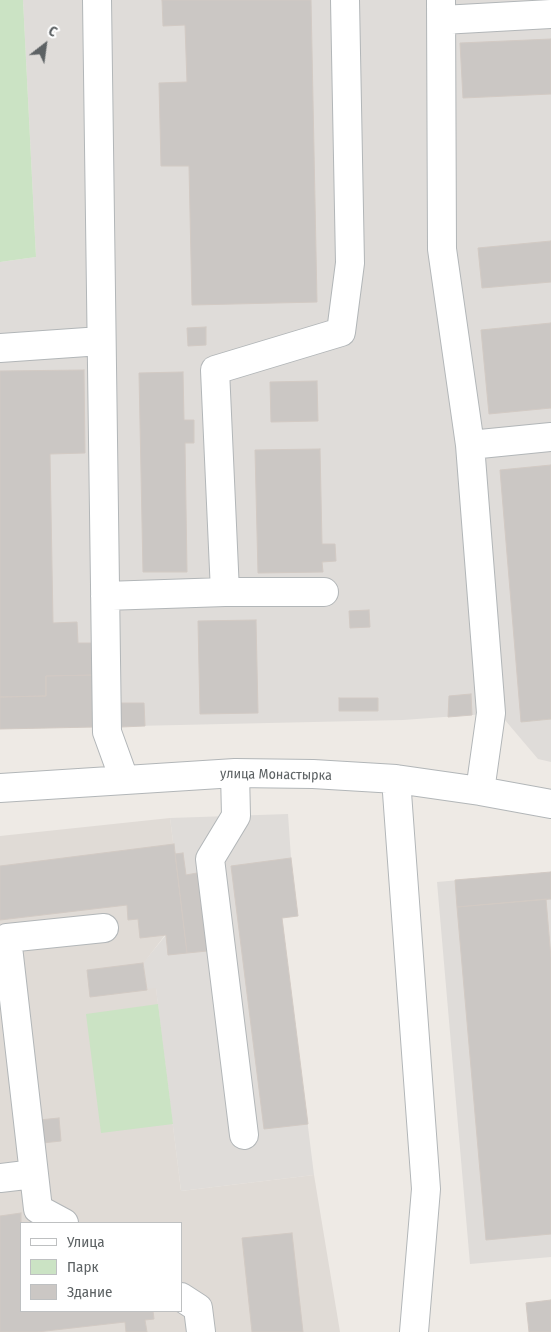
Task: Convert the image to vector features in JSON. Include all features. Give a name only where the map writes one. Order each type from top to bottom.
[{"type":"street","points":[[96,0],[107,732],[124,779]]},
{"type":"street","points":[[224,592],[215,370],[341,332],[350,263],[345,0]]},
{"type":"street","points":[[480,790],[491,713],[470,445],[442,249],[442,10],[551,14]]},
{"type":"street","points":[[0,348],[101,341]]},
{"type":"street","points":[[470,445],[551,437]]},
{"type":"street","points":[[105,596],[224,592],[324,592]]},
{"type":"street","points":[[235,773],[236,816],[210,858],[244,1135]]},
{"type":"street","name":"улица Монастырка","points":[[0,788],[235,773],[313,774],[396,779],[480,790],[551,804]]},
{"type":"street","points":[[396,779],[426,1189],[414,1332]]},
{"type":"street","points":[[62,1222],[38,1209],[7,938],[104,928]]},
{"type":"street","points":[[0,1178],[34,1174]]},
{"type":"street","points":[[418,1285],[428,1332]]},
{"type":"street","points":[[182,1298],[198,1308],[201,1332]]},
{"type":"shaded area","points":[[23,0],[551,0],[551,762],[538,759],[499,713],[403,720],[0,729],[0,262],[36,257]]},
{"type":"shaded area","points":[[288,814],[291,858],[282,918],[314,1175],[181,1191],[156,989],[147,990],[143,963],[166,935],[187,953],[170,818]]},
{"type":"shaded area","points":[[170,818],[187,953],[168,955],[165,935],[143,964],[147,989],[156,988],[181,1191],[314,1175],[340,1332],[0,1332],[0,836]]},
{"type":"shaded area","points":[[551,872],[551,1257],[470,1264],[437,882]]},
{"type":"green space","points":[[0,0],[23,0],[36,257],[0,262]]},
{"type":"green space","points":[[158,1004],[173,1124],[101,1133],[86,1014]]},
{"type":"building","points":[[162,0],[311,0],[317,302],[192,305],[189,166],[161,166],[159,83],[187,82],[185,25],[163,26]]},
{"type":"building","points":[[551,39],[551,94],[463,98],[460,43]]},
{"type":"building","points":[[551,241],[551,282],[482,288],[478,248]]},
{"type":"building","points":[[551,323],[551,408],[489,414],[481,330]]},
{"type":"building","points":[[206,327],[206,345],[188,346],[187,328]]},
{"type":"building","points":[[84,370],[85,453],[50,454],[53,623],[77,622],[78,643],[93,643],[94,675],[46,676],[46,696],[0,697],[0,371]]},
{"type":"building","points":[[183,372],[184,420],[194,420],[194,443],[185,443],[187,572],[143,572],[139,373]]},
{"type":"building","points":[[317,381],[318,421],[271,422],[270,382]]},
{"type":"building","points":[[320,449],[322,544],[335,544],[336,561],[322,562],[323,572],[258,573],[255,450]]},
{"type":"building","points":[[551,465],[551,719],[521,722],[500,470]]},
{"type":"building","points":[[369,610],[370,627],[350,628],[349,611]]},
{"type":"building","points":[[256,620],[258,713],[200,714],[198,621]]},
{"type":"building","points":[[94,675],[95,727],[0,729],[0,697],[46,696],[46,676]]},
{"type":"building","points":[[471,694],[472,715],[448,717],[449,696]]},
{"type":"building","points":[[339,698],[378,698],[378,711],[339,711]]},
{"type":"building","points":[[121,703],[144,703],[145,726],[121,727]]},
{"type":"building","points":[[174,844],[187,953],[168,955],[166,935],[140,938],[138,919],[128,920],[127,905],[0,920],[0,866]]},
{"type":"building","points":[[183,853],[186,875],[197,873],[207,951],[187,953],[175,854]]},
{"type":"building","points":[[291,858],[298,916],[282,918],[308,1124],[264,1129],[231,866]]},
{"type":"building","points":[[551,872],[551,899],[457,907],[455,880]]},
{"type":"building","points":[[546,899],[551,958],[551,1234],[486,1240],[457,907]]},
{"type":"building","points":[[143,963],[147,990],[90,997],[87,970]]},
{"type":"building","points":[[59,1118],[61,1141],[42,1143],[39,1120]]},
{"type":"building","points":[[21,1213],[20,1312],[153,1312],[154,1319],[145,1320],[147,1332],[126,1332],[125,1322],[37,1332],[0,1332],[0,1216]]},
{"type":"building","points":[[292,1233],[303,1332],[252,1332],[242,1238]]},
{"type":"building","points":[[551,1300],[551,1332],[529,1332],[526,1303]]}]
